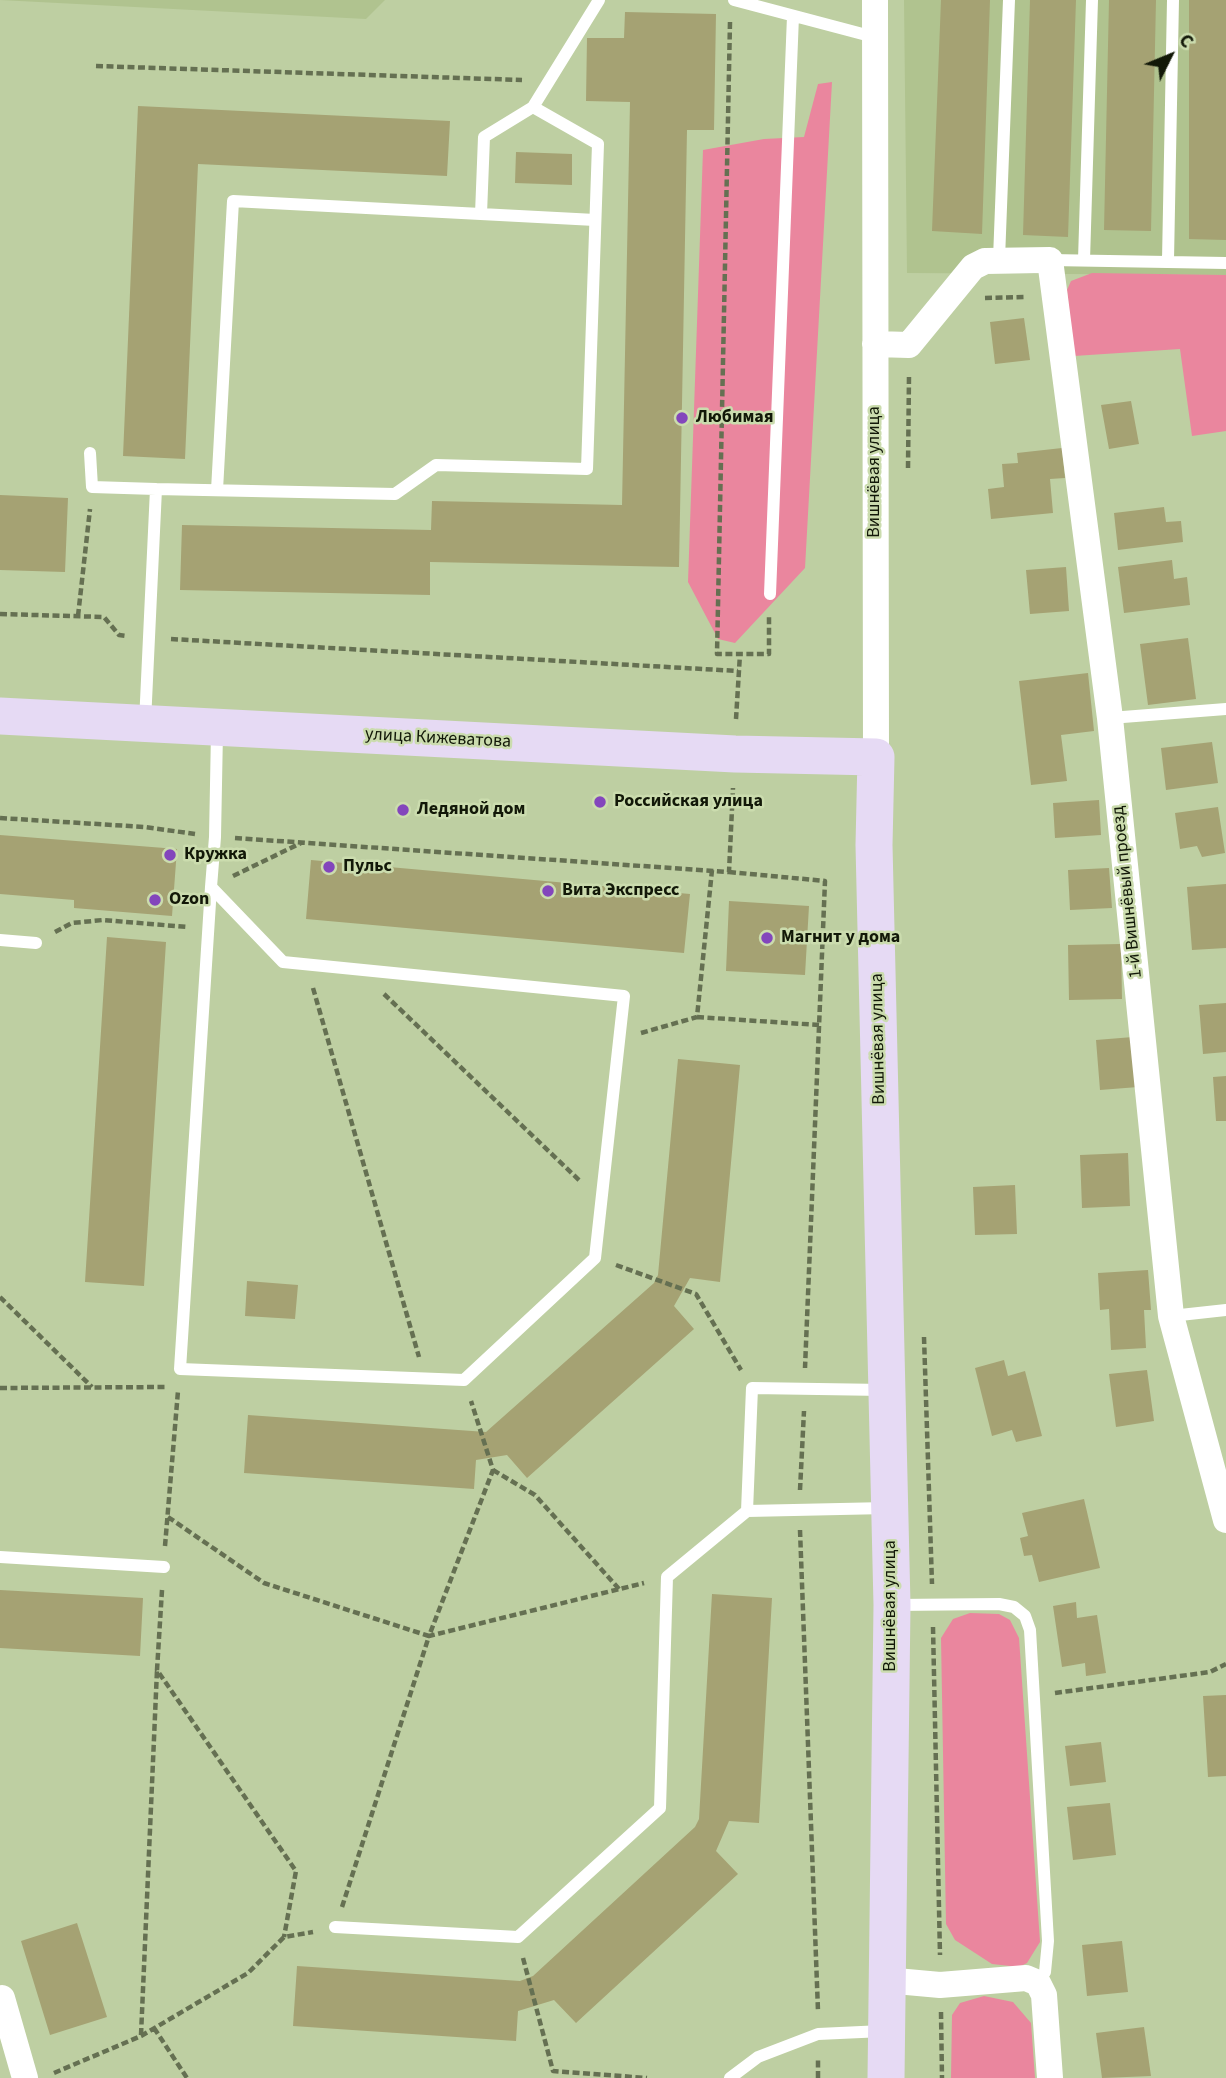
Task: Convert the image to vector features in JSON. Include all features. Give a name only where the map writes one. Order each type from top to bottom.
[{"type":"main road","name":"улица Кижеватова","points":[[0,716],[735,754],[876,757]]},
{"type":"main road","name":"Вишнёвая улица","points":[[876,757],[874,845],[892,1605],[885,1980],[886,2078]]},
{"type":"street","name":"Вишнёвая улица","points":[[875,0],[876,757]]},
{"type":"street","points":[[875,344],[909,345],[974,267],[985,261],[1051,260]]},
{"type":"street","name":"1-й Вишнёвый проезд","points":[[1051,260],[1110,718],[1171,1316],[1226,1520]]},
{"type":"street","points":[[885,1980],[940,1985],[1026,1979],[1038,1983],[1044,1995],[1050,2078]]},
{"type":"street","points":[[2,1998],[25,2078]]},
{"type":"lane","points":[[481,214],[484,137],[533,107],[599,0]]},
{"type":"lane","points":[[734,0],[874,37]]},
{"type":"lane","points":[[999,260],[1009,0]]},
{"type":"lane","points":[[1084,260],[1092,0]]},
{"type":"lane","points":[[1168,260],[1173,0]]},
{"type":"lane","points":[[770,594],[793,16]]},
{"type":"lane","points":[[90,453],[92,486],[395,494],[436,466],[587,469],[598,144],[533,107]]},
{"type":"lane","points":[[217,490],[233,201],[596,220]]},
{"type":"lane","points":[[1051,260],[1226,262]]},
{"type":"lane","points":[[145,723],[156,488]]},
{"type":"lane","points":[[1110,718],[1226,709]]},
{"type":"lane","points":[[211,887],[283,961],[624,996],[595,1258],[464,1380],[180,1369],[211,887],[215,837],[217,728]]},
{"type":"lane","points":[[0,940],[36,943]]},
{"type":"lane","points":[[1171,1316],[1226,1310]]},
{"type":"lane","points":[[747,1511],[752,1388],[888,1390]]},
{"type":"lane","points":[[335,1927],[518,1937],[660,1808],[667,1577],[747,1511],[891,1508]]},
{"type":"lane","points":[[0,1557],[164,1567]]},
{"type":"lane","points":[[892,1605],[1014,1607],[1025,1616],[1030,1630],[1048,1941],[1045,1972],[1038,1983]]},
{"type":"lane","points":[[730,2078],[758,2057],[818,2034],[885,2031]]},
{"type":"path","points":[[730,14],[717,654],[769,653],[770,594]]},
{"type":"path","points":[[96,66],[549,80]]},
{"type":"path","points":[[908,482],[909,345]]},
{"type":"path","points":[[78,616],[92,486]]},
{"type":"path","points":[[0,614],[104,617],[119,635],[148,638],[738,671]]},
{"type":"path","points":[[729,872],[740,654]]},
{"type":"path","points":[[0,818],[145,827],[215,837],[712,870],[825,881],[800,1508],[818,2034],[817,2078]]},
{"type":"path","points":[[211,887],[302,843]]},
{"type":"path","points":[[696,1017],[712,870]]},
{"type":"path","points":[[72,923],[103,920],[209,928]]},
{"type":"path","points":[[306,964],[425,1379]]},
{"type":"path","points":[[357,969],[601,1201]]},
{"type":"path","points":[[619,1040],[696,1017],[819,1024]]},
{"type":"path","points":[[595,1258],[695,1294],[752,1388]]},
{"type":"path","points":[[0,1297],[92,1387]]},
{"type":"path","points":[[923,1325],[942,2078]]},
{"type":"path","points":[[44,2078],[141,2036],[248,1973],[284,1937],[335,1927],[429,1636],[493,1471],[464,1380]]},
{"type":"path","points":[[0,1388],[178,1386],[157,1670],[141,2036]]},
{"type":"path","points":[[493,1471],[535,1494],[619,1589]]},
{"type":"path","points":[[168,1517],[264,1583],[429,1636],[667,1577]]},
{"type":"path","points":[[1082,1690],[1210,1672],[1226,1664]]},
{"type":"path","points":[[157,1670],[296,1871],[284,1937]]},
{"type":"path","points":[[518,1937],[552,2071],[647,2078]]},
{"type":"path","points":[[154,2028],[187,2078]]},
{"type":"shaded area","points":[[0,0],[385,0],[366,19]]},
{"type":"shaded area","points":[[904,0],[1226,0],[1226,275],[907,273]]},
{"type":"shaded area","points":[[832,82],[805,568],[735,643],[718,639],[688,582],[703,150],[764,139],[804,137],[818,84]]},
{"type":"shaded area","points":[[1092,273],[1226,275],[1226,431],[1192,436],[1180,349],[1074,356],[1067,290],[1071,281]]},
{"type":"shaded area","points":[[970,1613],[999,1614],[1010,1620],[1019,1638],[1040,1942],[1027,1963],[1019,1967],[992,1964],[955,1940],[946,1924],[941,1638],[953,1619]]},
{"type":"shaded area","points":[[984,1996],[1013,2002],[1031,2023],[1035,2078],[951,2078],[952,2015],[960,2003]]},
{"type":"building","points":[[941,0],[990,0],[982,234],[932,231]]},
{"type":"building","points":[[1030,0],[1076,0],[1068,237],[1023,235]]},
{"type":"building","points":[[1109,0],[1156,0],[1151,231],[1104,230]]},
{"type":"building","points":[[1189,0],[1226,0],[1226,240],[1189,239]]},
{"type":"building","points":[[625,12],[716,14],[714,130],[687,130],[679,567],[430,562],[430,595],[180,590],[182,525],[431,530],[432,501],[622,505],[630,102],[586,101],[587,38],[624,38]]},
{"type":"building","points":[[138,106],[450,121],[447,176],[198,164],[185,459],[123,456]]},
{"type":"building","points":[[516,152],[572,154],[572,185],[515,183]]},
{"type":"building","points":[[1024,318],[1030,360],[995,364],[990,322]]},
{"type":"building","points":[[1131,401],[1139,444],[1109,449],[1101,405]]},
{"type":"building","points":[[1062,448],[1065,478],[1050,479],[1053,513],[991,519],[988,489],[1004,487],[1002,464],[1018,463],[1017,453]]},
{"type":"building","points":[[0,495],[68,498],[65,572],[0,570]]},
{"type":"building","points":[[1164,507],[1166,522],[1181,521],[1183,542],[1118,550],[1114,513]]},
{"type":"building","points":[[1172,560],[1174,579],[1187,577],[1190,605],[1124,613],[1118,567]]},
{"type":"building","points":[[1066,567],[1069,611],[1030,614],[1026,570]]},
{"type":"building","points":[[1188,638],[1196,699],[1148,705],[1140,644]]},
{"type":"building","points":[[1088,673],[1094,731],[1061,735],[1067,781],[1031,785],[1019,681]]},
{"type":"building","points":[[1212,742],[1218,783],[1166,790],[1161,748]]},
{"type":"building","points":[[1099,800],[1101,835],[1055,838],[1053,803]]},
{"type":"building","points":[[1218,807],[1225,853],[1202,857],[1197,846],[1180,849],[1175,813]]},
{"type":"building","points":[[0,835],[177,849],[172,916],[74,908],[74,900],[0,894]]},
{"type":"building","points":[[311,860],[690,894],[684,953],[306,919]]},
{"type":"building","points":[[1109,868],[1112,908],[1070,910],[1068,870]]},
{"type":"building","points":[[1226,884],[1226,948],[1192,950],[1187,887]]},
{"type":"building","name":"Магнит у дома","points":[[729,901],[809,906],[805,975],[726,971]]},
{"type":"building","points":[[107,937],[166,942],[144,1286],[85,1282]]},
{"type":"building","points":[[1121,944],[1122,999],[1069,1000],[1068,945]]},
{"type":"building","points":[[1226,1003],[1226,1052],[1203,1054],[1199,1005]]},
{"type":"building","points":[[1133,1037],[1138,1087],[1100,1090],[1096,1040]]},
{"type":"building","points":[[678,1059],[740,1065],[720,1282],[690,1278],[674,1306],[694,1329],[527,1478],[507,1455],[476,1460],[474,1489],[244,1473],[248,1415],[486,1432],[654,1283],[658,1275]]},
{"type":"building","points":[[1226,1076],[1226,1121],[1216,1121],[1213,1077]]},
{"type":"building","points":[[1128,1153],[1130,1206],[1082,1208],[1080,1155]]},
{"type":"building","points":[[1015,1185],[1017,1234],[975,1235],[973,1187]]},
{"type":"building","points":[[1148,1270],[1151,1310],[1144,1310],[1146,1348],[1111,1350],[1109,1309],[1100,1310],[1098,1273]]},
{"type":"building","points":[[247,1281],[298,1285],[295,1319],[245,1316]]},
{"type":"building","points":[[1004,1360],[1008,1376],[1025,1371],[1042,1436],[1016,1442],[1012,1430],[992,1436],[975,1368]]},
{"type":"building","points":[[1147,1370],[1154,1421],[1116,1427],[1109,1374]]},
{"type":"building","points":[[1084,1499],[1100,1568],[1039,1582],[1032,1555],[1024,1556],[1020,1538],[1028,1536],[1022,1513]]},
{"type":"building","points":[[0,1590],[143,1598],[140,1656],[0,1648]]},
{"type":"building","points":[[712,1594],[772,1598],[759,1823],[729,1821],[716,1851],[738,1874],[576,2023],[554,2000],[518,2011],[516,2041],[293,2026],[297,1966],[520,1981],[533,1976],[695,1827],[699,1819]]},
{"type":"building","points":[[1076,1602],[1077,1618],[1097,1615],[1106,1673],[1086,1676],[1085,1663],[1062,1667],[1053,1606]]},
{"type":"building","points":[[1226,1695],[1226,1776],[1208,1777],[1203,1696]]},
{"type":"building","points":[[1101,1742],[1106,1782],[1070,1786],[1065,1746]]},
{"type":"building","points":[[1110,1803],[1116,1855],[1073,1860],[1067,1807]]},
{"type":"building","points":[[77,1923],[107,2017],[50,2035],[21,1941]]},
{"type":"building","points":[[1122,1941],[1128,1992],[1087,1996],[1082,1945]]},
{"type":"building","points":[[1144,2027],[1151,2076],[1102,2078],[1096,2033]]},
{"type":"place","name":"Любимая","points":[[682,418]]},
{"type":"place","name":"Российская улица","points":[[600,802]]},
{"type":"place","name":"Ледяной дом","points":[[403,810]]},
{"type":"place","name":"Кружка","points":[[170,855]]},
{"type":"place","name":"Пульс","points":[[329,867]]},
{"type":"place","name":"Вита Экспресс","points":[[548,891]]},
{"type":"place","name":"Ozon","points":[[155,900]]},
{"type":"place","name":"Магнит у дома","points":[[767,938]]}]
